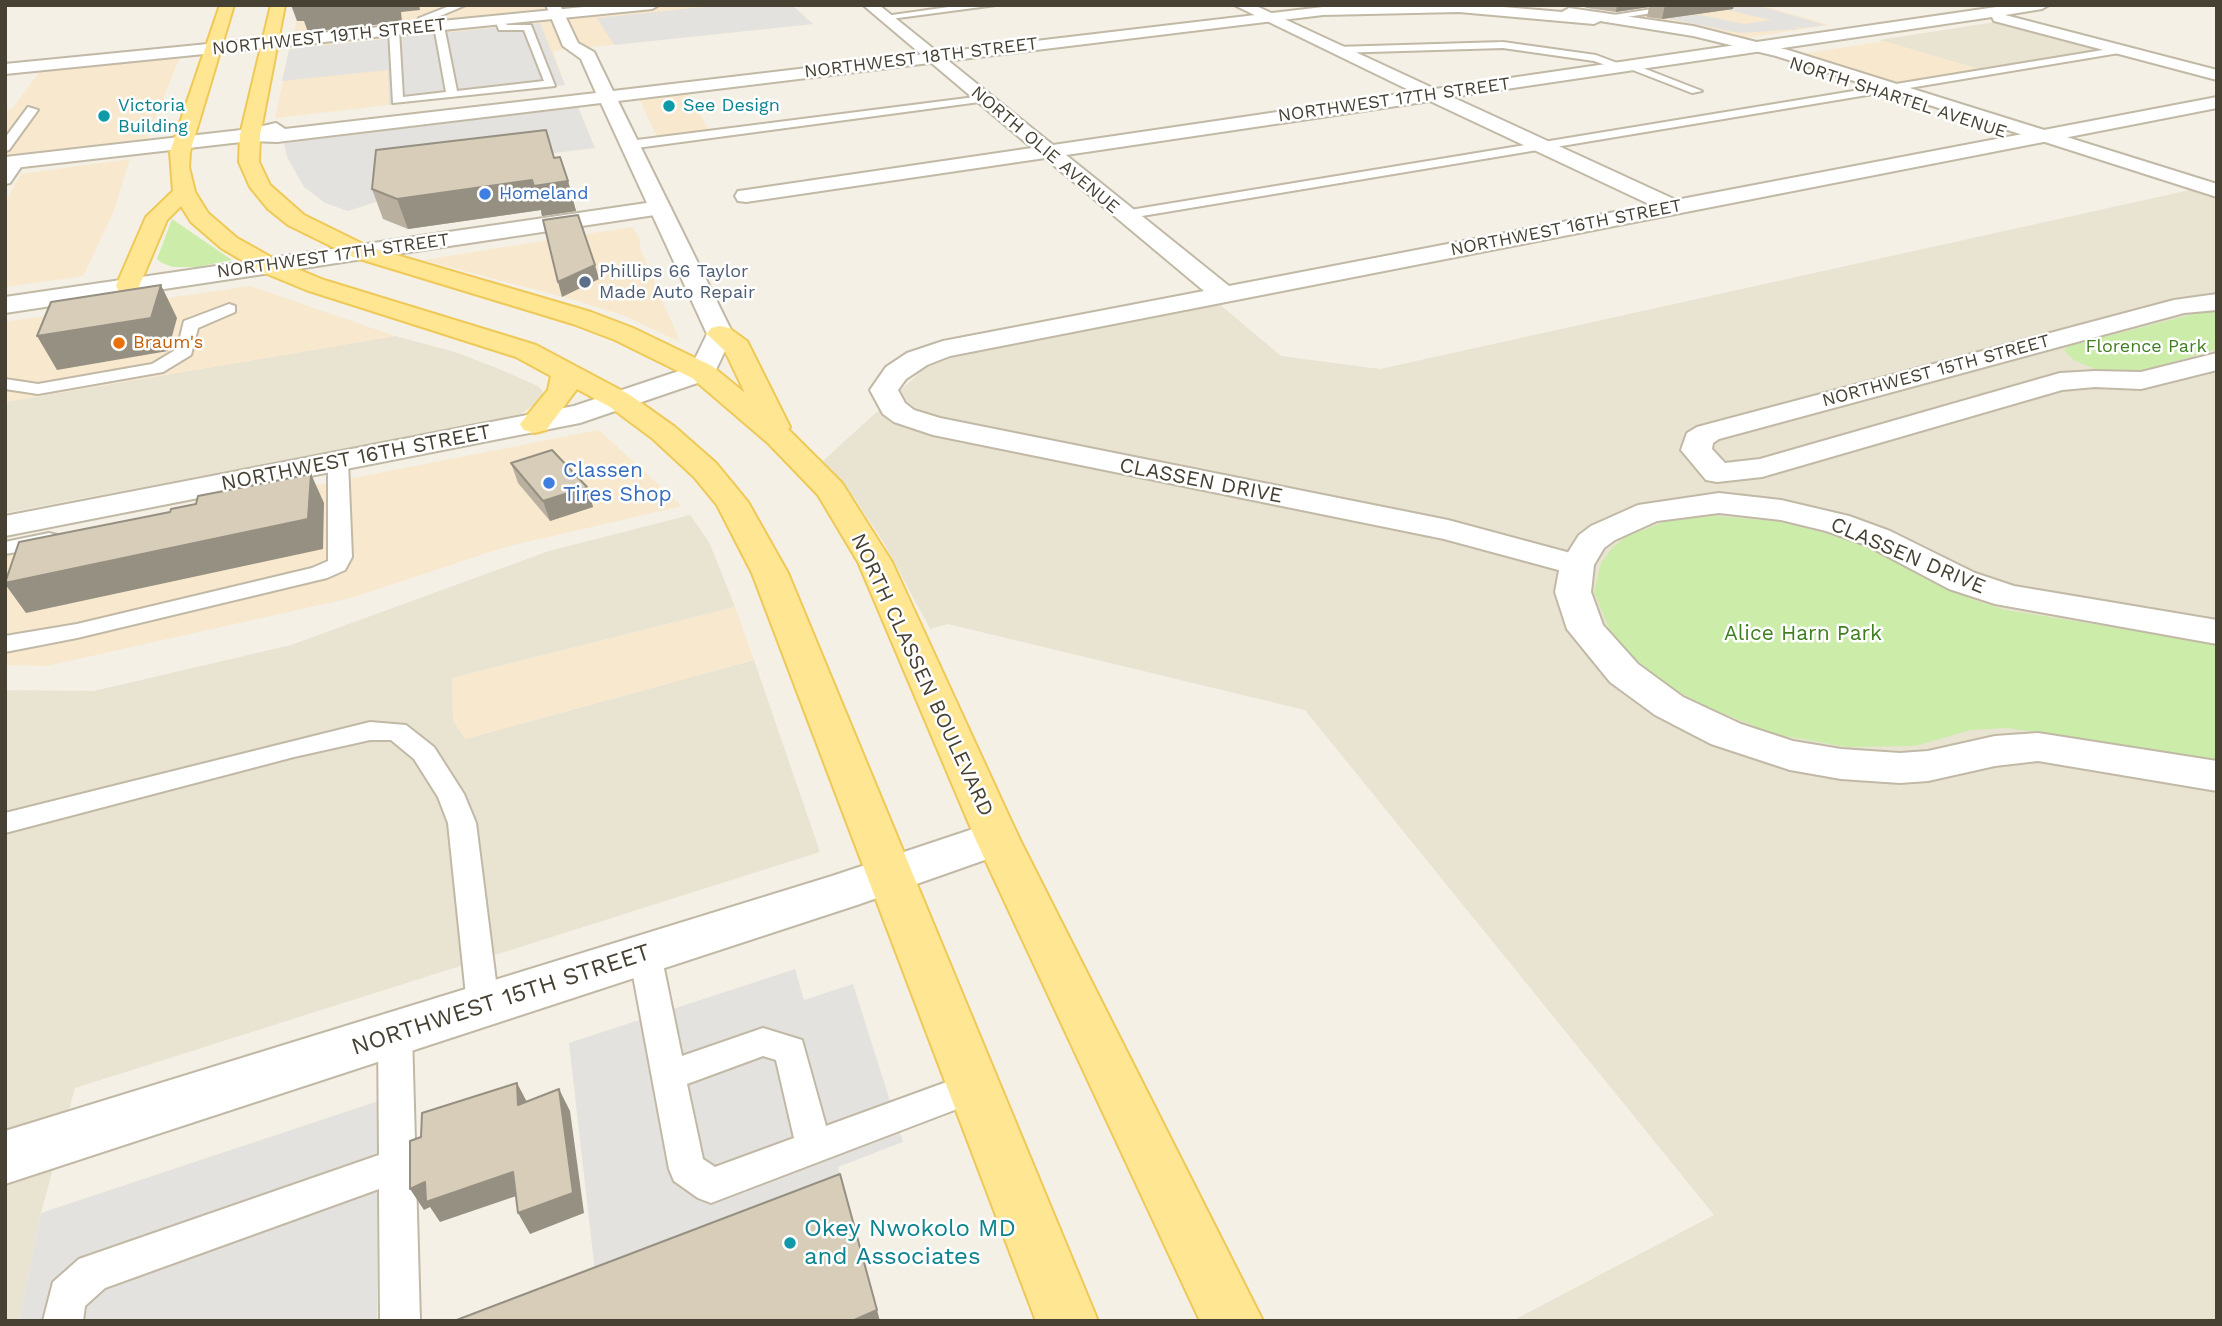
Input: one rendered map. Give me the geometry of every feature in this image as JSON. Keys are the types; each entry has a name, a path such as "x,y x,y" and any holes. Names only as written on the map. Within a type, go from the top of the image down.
{"main road":[{"path":"227,5 182,142 179,167 184,192 200,218 229,243 269,266 315,285 526,351 620,401 664,433 705,470 732,502 771,573 1067,1321"},
{"name":"NORTH CLASSEN BOULEVARD","path":"278,5 250,135 249,162 253,174 276,204 296,220 361,252 582,318 624,334 702,372 780,438 831,490 875,562 997,838 1232,1321"},
{"path":"128,286 157,217 184,192"},
{"path":"720,334 737,346 780,438"},
{"path":"535,424 562,392 566,373"}],"street":[{"name":"NORTHWEST 19TH STREET","path":"5,69 500,20 564,9 652,5"},
{"path":"1241,5 1672,207"},
{"name":"NORTHWEST 18TH STREET","path":"1262,15 1327,5"},
{"path":"1491,5 1575,12"},
{"name":"NORTH SHARTEL AVENUE","path":"1555,5 1602,18 1752,48 2035,137 2217,200"},
{"path":"1948,5 2217,75"},
{"name":"NORTHWEST 17TH STREET","path":"746,196 2042,5"},
{"name":"NORTHWEST 18TH STREET","path":"10,157 250,135 277,136 460,105 605,93 1262,15 1410,7 1502,10 1602,18"},
{"path":"564,9 571,46 588,56 720,334 702,372"},
{"name":"NORTH OLIE AVENUE","path":"876,11 1223,294"},
{"name":"NORTHWEST 16TH STREET","path":"917,359 964,344 2217,102"},
{"name":"NORTH SHARTEL AVENUE","path":"2035,137 2217,191"},
{"name":"NORTHWEST 17TH STREET","path":"5,305 660,208"},
{"name":"NORTHWEST 15TH STREET","path":"2217,302 2183,305 1708,433 1698,439 1696,450 1718,488 1762,468 2060,382 2152,379 2217,361"},
{"path":"2026,347 2095,379"},
{"name":"CLASSEN DRIVE","path":"917,359 896,373 884,390 893,408 915,422 1448,530 1577,565 1591,542 1617,524 1718,488 1781,510 1837,523 1878,538 1962,581 2008,597 2217,632"},
{"name":"NORTHWEST 16TH STREET","path":"10,538 338,473 580,414 702,372"},
{"path":"1577,565 1573,592 1577,609 1586,629 1623,673 1669,706 1726,734 1759,746 1840,764 1900,768 1928,766 1995,751 2038,747 2217,776"},
{"name":"NORTHWEST 15TH STREET","path":"5,1158 645,954 997,838"}],"lane":[{"path":"418,28 422,20 461,5"},
{"path":"876,11 991,5"},
{"path":"1602,18 1700,5"},
{"path":"394,30 397,101 460,105 551,84 528,27 503,29 500,20"},
{"path":"439,26 460,105"},
{"path":"1336,50 1503,45 1596,58 1696,91"},
{"path":"1124,215 2121,50"},
{"path":"629,145 983,99"},
{"path":"5,180 10,157 32,110"},
{"path":"5,384 38,389 157,368 185,351 190,325 229,309"},
{"path":"5,644 77,631 292,580 337,565 341,557 338,473 311,489"},
{"path":"10,538 64,537"},
{"path":"5,823 295,748 370,731 397,731 425,754 431,769 450,794 462,822 483,1005"},
{"path":"645,954 687,1169 711,1186 974,1087"},
{"path":"395,1034 400,1321"},
{"path":"669,1075 763,1042 790,1051 814,1147"},
{"path":"63,1321 67,1296 93,1273 397,1166"}],"shaded area":[{"path":"300,5 792,5 813,24 553,51 565,85 275,118"},
{"path":"723,5 792,5 813,24 614,45 597,18"},
{"path":"1714,5 1761,5 1829,25 1745,38 1640,17"},
{"path":"1756,5 1825,25 1740,33 1664,18 1690,13 1744,24 1771,20 1715,7"},
{"path":"1995,22 2101,50 1982,70 1879,40"},
{"path":"540,23 565,85 389,105 388,70 282,81 289,50 297,48"},
{"path":"1884,41 1982,70 1898,84 1802,54"},
{"path":"180,57 147,139 5,155 5,110 12,109 41,70"},
{"path":"685,88 710,132 658,139 637,94"},
{"path":"578,107 595,148 416,170 385,199 348,211 325,203 304,187 287,157 284,143"},
{"path":"130,159 113,213 83,276 5,287 5,203 21,174"},
{"path":"2199,188 2217,194 2217,1321 1512,1321 1714,1215 1305,710 948,624 930,629 884,543 855,499 823,461 928,365 939,359 1217,302 1281,356 1380,369"},
{"name":"Phillips 66 Taylor Made Auto Repair","path":"632,227 640,239 640,248 680,342 625,316 578,301 423,260"},
{"path":"250,286 395,336 5,402 5,322"},
{"path":"395,336 455,352 499,369 538,386 543,391 542,399 521,414 502,419 5,513 5,402"},
{"path":"599,430 682,506 505,547 351,598 46,666 5,665 5,546"},
{"path":"690,515 709,542 735,607 452,678 465,739 754,660 820,852 75,1088 41,1213 19,1321 5,1321 5,690 94,691 291,645 549,551"},
{"path":"735,607 754,660 465,739 453,721 452,678"},
{"path":"795,969 804,1000 853,984 903,1142 838,1167 846,1195 597,1290 569,1043"},
{"path":"378,1101 377,1321 19,1321 41,1213"}],"green space":[{"path":"172,219 232,260 197,267 173,267 162,263 157,259"},
{"name":"Florence Park","path":"2217,308 2217,349 2135,373 2097,370 2074,360 2064,350 2069,346"},
{"name":"Alice Harn Park","path":"1715,516 1777,521 1845,538 1882,553 1971,599 2006,610 2217,644 2217,762 2008,728 1971,730 1915,746 1846,747 1774,734 1700,704 1672,688 1623,649 1610,631 1594,592 1601,563 1625,537 1667,521"}],"building":[{"path":"546,130 554,158 560,157 568,181 534,186 532,180 397,199 372,189 376,150"},
{"path":"578,215 595,265 558,282 543,220"},
{"path":"161,285 151,318 37,336 51,302"},
{"path":"552,450 587,487 543,501 511,463"},
{"path":"311,474 308,519 5,583 19,542 170,512 171,509 196,504 198,496"},
{"path":"517,1083 518,1105 559,1089 573,1193 518,1213 513,1172 426,1202 425,1182 410,1189 410,1141 421,1137 422,1113"},
{"name":"Okey Nwokolo MD and Associates","path":"840,1174 877,1310 852,1321 454,1321"}],"place":[{"name":"See Design","path":"669,106"},
{"name":"Victoria Building","path":"104,116"},
{"name":"Homeland","path":"485,194"},
{"name":"Phillips 66 Taylor Made Auto Repair","path":"585,282"},
{"name":"Braum's","path":"119,343"},
{"name":"Classen Tires Shop","path":"549,483"},
{"name":"Okey Nwokolo MD and Associates","path":"790,1243"}]}
